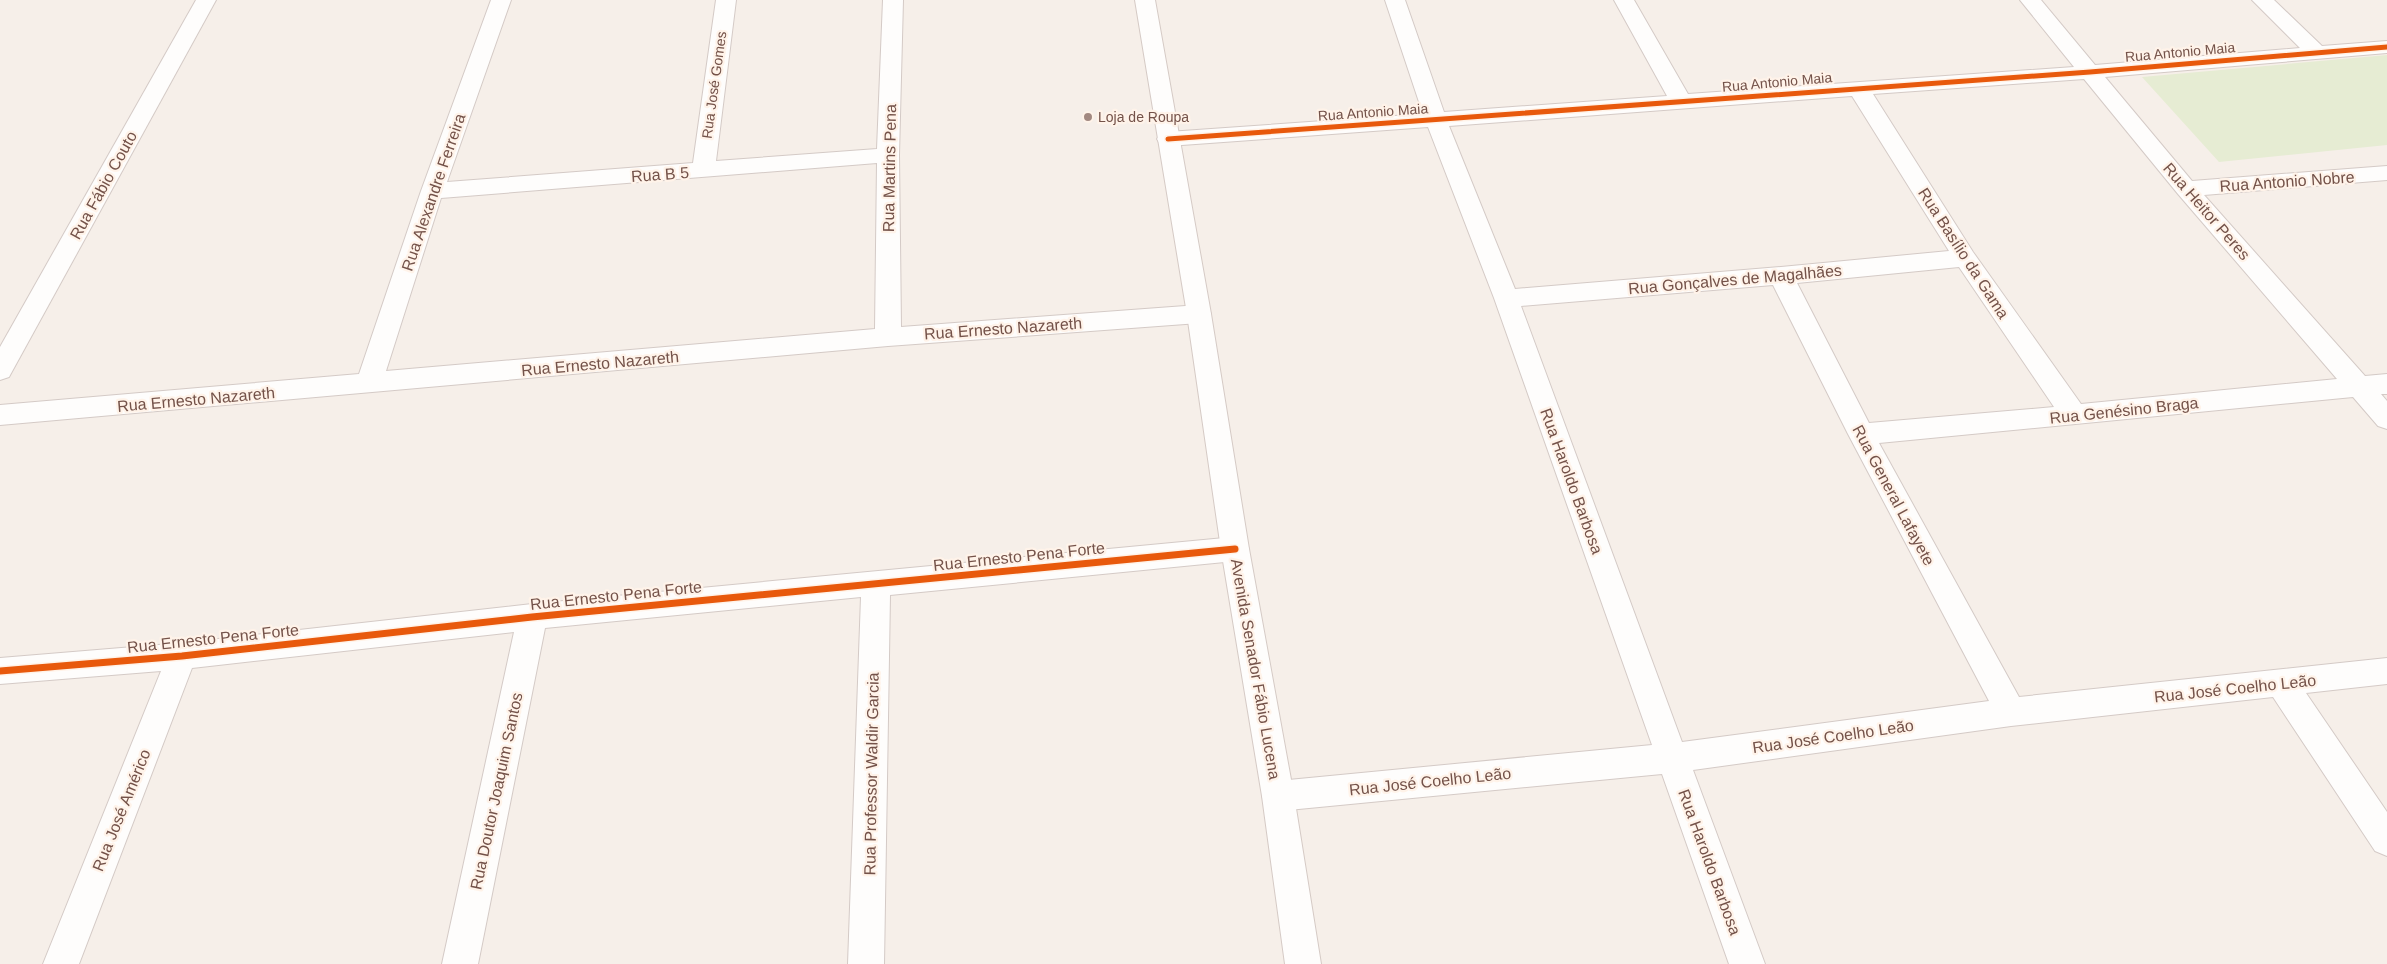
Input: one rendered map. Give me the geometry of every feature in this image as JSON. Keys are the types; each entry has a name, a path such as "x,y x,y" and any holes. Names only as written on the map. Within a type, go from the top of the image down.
{"street":[{"name":"Rua Fábio Couto","path":"0,370 206,0"},
{"name":"Rua Alexandre Ferreira","path":"369,384 432,191 501,0"},
{"name":"Rua José Gomes","path":"702,171 726,0"},
{"name":"Rua Martins Pena","path":"888,337 888,155 893,0"},
{"name":"Avenida Senador Fábio Lucena","path":"1145,0 1199,314 1235,549 1278,796 1303,964"},
{"name":"Rua Haroldo Barbosa","path":"1395,0 1436,120 1506,298 1746,964"},
{"path":"1624,0 1682,102"},
{"name":"Rua Heitor Peres","path":"2030,0 2186,188 2387,420"},
{"path":"2262,0 2317,53"},
{"name":"Rua Antonio Maia","path":"1168,139 2090,72 2387,47"},
{"name":"Rua Basílio da Gama","path":"1858,88 1964,258 2074,415"},
{"name":"Rua B 5","path":"432,191 888,155"},
{"name":"Rua Antonio Nobre","path":"2186,188 2387,173"},
{"name":"Rua Gonçalves de Magalhães","path":"1506,298 1781,276 1964,258"},
{"name":"Rua General Lafayete","path":"1781,276 1861,434 2012,712"},
{"name":"Rua Ernesto Nazareth","path":"0,415 888,337 1199,314"},
{"name":"Rua Genésino Braga","path":"1861,434 2387,384"},
{"name":"Rua Ernesto Pena Forte","path":"0,672 182,656 532,617 1235,549"},
{"name":"Rua Professor Waldir Garcia","path":"866,964 876,584"},
{"name":"Rua Doutor Joaquim Santos","path":"460,964 532,617"},
{"name":"Rua José Américo","path":"60,964 182,656"},
{"name":"Rua José Coelho Leão","path":"1278,796 1672,758 2012,712 2387,671"},
{"path":"2281,683 2387,840"}],"green space":[{"path":"2387,55 2387,145 2219,162 2142,77"}],"cycle path":[{"path":"1168,139 2090,72 2387,47"},
{"path":"0,671 182,656 532,617 1235,549"}],"place":[{"name":"Loja de Roupa","path":"1088,117"}]}
